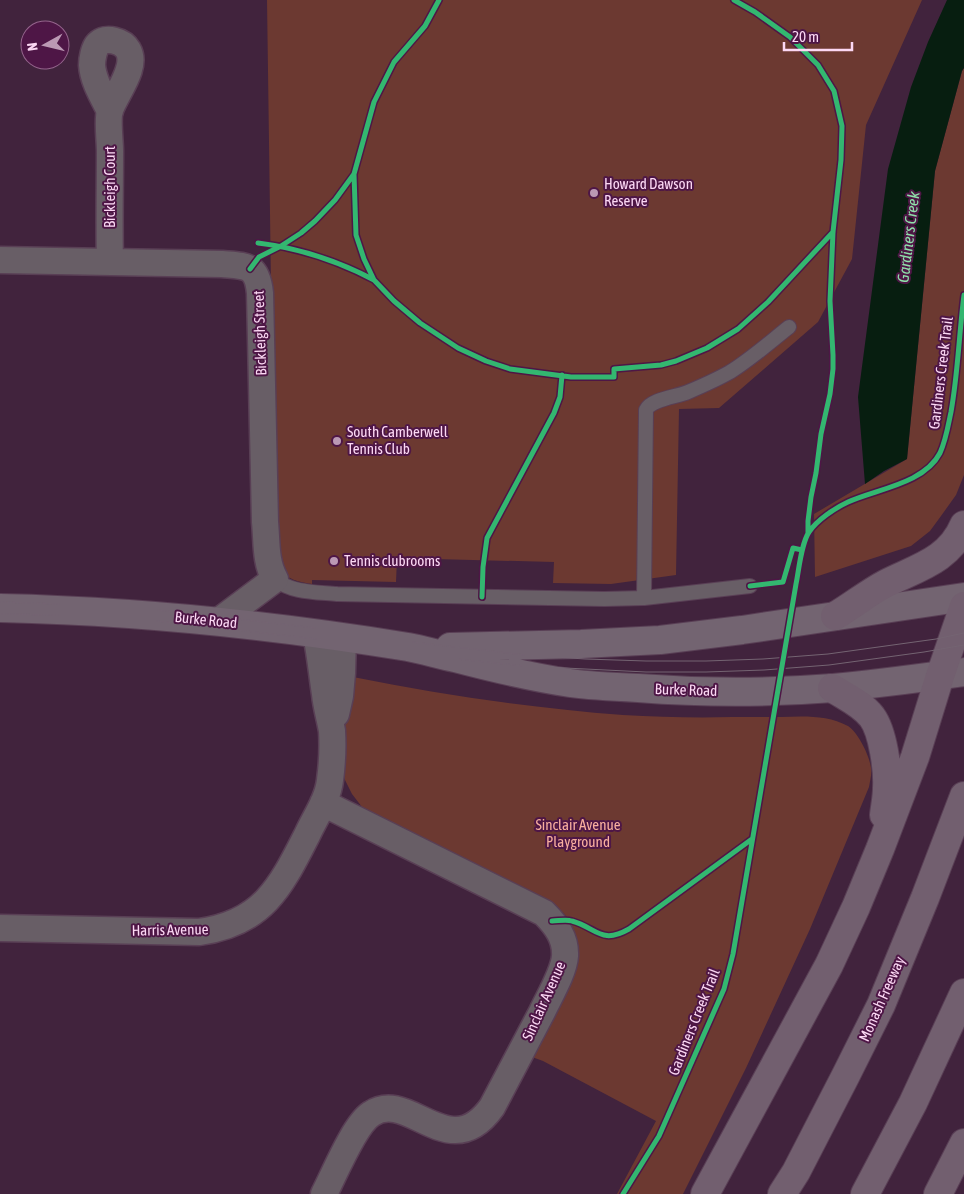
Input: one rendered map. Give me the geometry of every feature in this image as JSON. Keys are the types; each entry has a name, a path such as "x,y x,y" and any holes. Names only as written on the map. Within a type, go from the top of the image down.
{"highway":[{"path":"835,616 884,584 937,559 951,546 964,525"},
{"path":"704,1194 829,966 856,907 915,757 954,674 964,606"},
{"path":"832,688 864,708 873,719 880,735 886,762 888,788 880,849"},
{"name":"Monash Freeway","path":"782,1194 796,1172 881,1005 926,898 964,796"},
{"path":"864,1194 913,1103 964,993"},
{"path":"938,1194 964,1143"}],"main road":[{"name":"Burke Road","path":"411,648 590,644 703,636 964,596"},
{"name":"Burke Road","path":"0,608 100,611 219,621 286,629 411,648 570,683 659,690 723,692 832,688 954,674"}],"street":[{"name":"Bickleigh Court","path":"110,111 110,262"},
{"name":"Bickleigh Street","path":"0,260 222,264 245,266 255,274 259,282 260,293 268,565 275,579"},
{"path":"219,621 275,579"},
{"name":"Harris Avenue","path":"0,928 199,932 214,930 243,919 269,898 293,862 328,791 330,780 332,732 316,634"},
{"name":"Harris Avenue","path":"332,732 340,696 343,638"},
{"name":"Sinclair Avenue","path":"322,804 544,913 559,930 564,942 565,954 564,964 552,991 486,1116 476,1124 466,1128 446,1130 400,1110 389,1108 379,1110 364,1120 356,1131 324,1194"}],"lane":[{"path":"644,598 646,410 648,405 685,393 731,372 789,327"},
{"path":"275,579 283,585 294,589 337,594 595,599 644,598 750,586"}],"green space":[{"path":"267,0 922,0 866,125 852,259 818,322 719,408 679,409 676,575 611,584 553,583 554,562 397,558 396,582 312,580 312,584 290,578 279,568 272,356"},
{"path":"964,68 964,475 956,495 930,531 911,546 815,577 814,514 907,459 935,171"},
{"name":"Sinclair Avenue Playground","path":"353,677 420,690 488,700 555,709 623,715 816,717 840,722 848,726 859,739 870,763 869,787 810,929 746,1068 683,1194 617,1194 656,1121 532,1057 577,949 573,928 569,920 552,904 373,815 362,807 352,794 345,780 343,770 345,720"}],"water":[{"name":"Gardiners Creek","path":"947,0 964,0 964,68 935,171 907,459 865,484 858,397 888,169 911,87"}],"tram line":[{"path":"0,602 157,610 525,655 646,661 763,659 828,654 936,639 964,633"},
{"path":"0,614 60,615 156,621 317,639 456,659 525,666 646,672 764,670 829,665 964,645"}],"cycle path":[{"path":"439,0 425,26 394,62 374,102 354,174 356,235 374,280 394,301 420,323 458,348 486,361 510,369 571,377 614,377 614,369 661,365 676,361 707,348 738,329 768,302 833,232"},
{"path":"734,0 755,12 790,37 818,65 834,91 842,126 841,160 833,232 830,301 833,369 811,497 808,533"},
{"path":"250,269 259,257 281,246 315,221 335,200 354,174"},
{"path":"258,243 318,256 374,280"},
{"name":"Gardiners Creek Trail","path":"623,1194 659,1136 724,989 733,954 799,565 806,537 817,523 832,511 859,497 911,479 923,472 940,453 947,433 951,412 964,295"},
{"path":"482,597 483,567 487,538 554,413 560,397 562,375"},
{"path":"750,586 783,582 793,548 802,550"},
{"path":"552,921 572,921 599,934 620,934 752,839"}],"place":[{"name":"Howard Dawson Reserve","path":"594,193"},
{"name":"South Camberwell Tennis Club","path":"337,441"},
{"name":"Tennis clubrooms","path":"334,561"}]}
